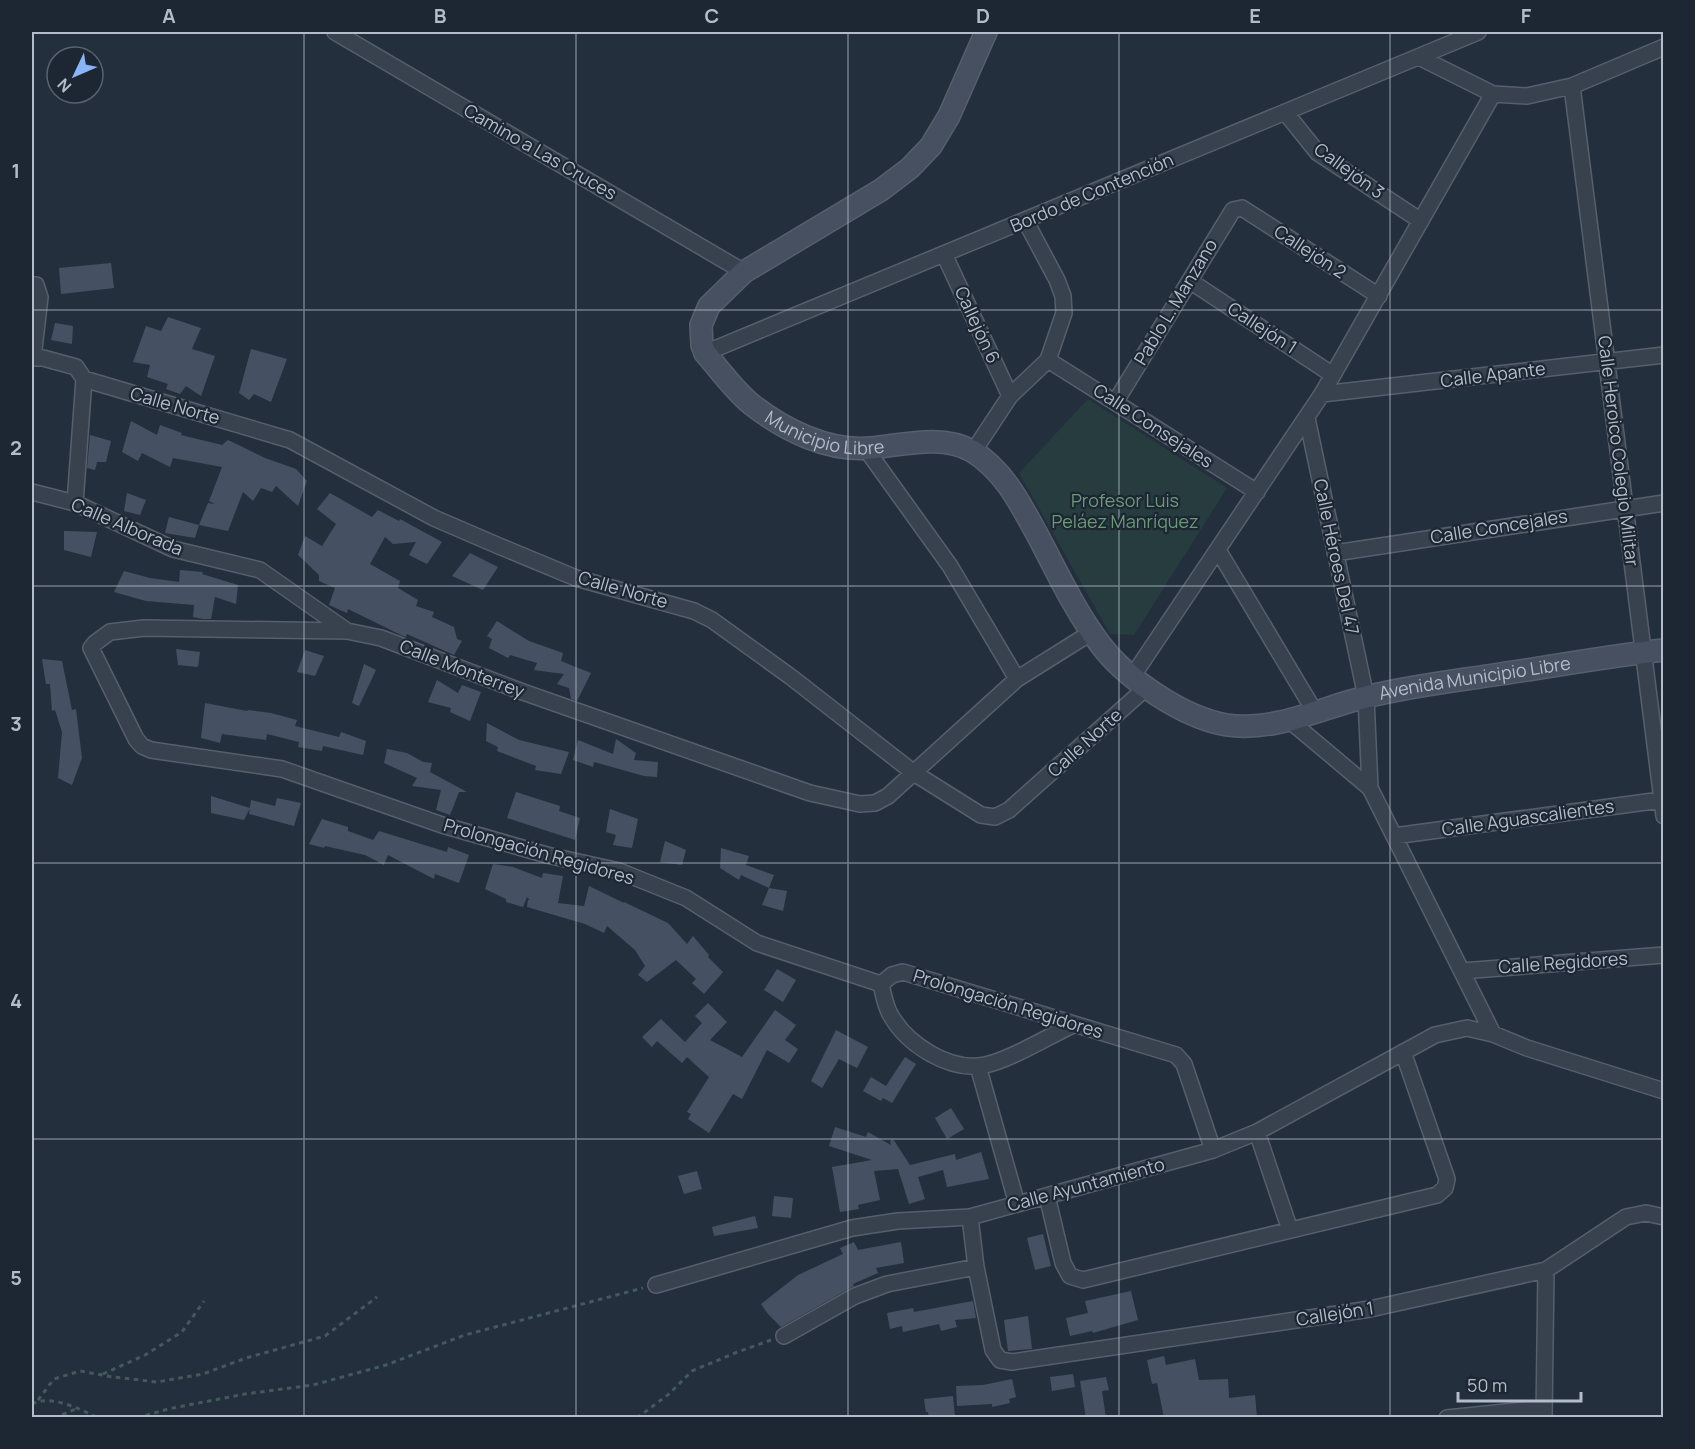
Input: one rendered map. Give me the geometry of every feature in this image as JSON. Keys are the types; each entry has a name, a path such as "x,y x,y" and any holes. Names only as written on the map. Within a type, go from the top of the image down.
{"street":[{"name":"Camino a Las Cruces","path":"336,32 744,272"},
{"path":"705,353 702,345 701,325 709,306 744,272 881,190 910,168 931,146 949,116 986,32"},
{"name":"Bordo de Contención","path":"705,353 1478,32"},
{"path":"1419,57 1493,94 1527,96 1572,86 1664,47"},
{"name":"Calle Heroico Colegio Militar","path":"1572,86 1625,508 1653,651 1664,816"},
{"name":"Calle Norte","path":"32,358 43,358 76,367 84,380 290,440 434,518 499,546 576,578 694,610 712,620 791,677 914,773 981,815 995,817 1009,810 1140,682 1218,550 1322,394 1493,94"},
{"name":"Callejón 3","path":"1285,112 1318,153 1421,221"},
{"name":"Pablo L. Manzano","path":"1116,401 1228,216 1233,210 1242,208"},
{"name":"Callejón 2","path":"1242,208 1379,296"},
{"path":"973,452 1010,396 1048,360 1064,313 1063,296 1057,280 1025,220"},
{"name":"Callejón 6","path":"944,254 1010,396"},
{"name":"Callejón 1","path":"1190,281 1333,375"},
{"path":"32,358 40,297 34,285"},
{"name":"Municipio Libre","path":"705,353 750,402 777,421 806,437 830,445 866,449 929,442 954,444 973,452 999,474 1016,496 1101,646 1140,682 1172,704 1202,720 1230,726 1289,720"},
{"name":"Calle Apante","path":"1322,394 1664,355"},
{"name":"Calle Consejales","path":"1048,360 1257,492"},
{"path":"75,503 84,380"},
{"name":"Calle Héroes Del 47","path":"1307,418 1366,697 1370,788"},
{"path":"866,449 950,566 1017,679"},
{"name":"Calle Alborada","path":"32,492 75,503 173,549 260,570 347,631"},
{"name":"Calle Concejales","path":"1335,553 1664,503"},
{"path":"1218,550 1315,712"},
{"name":"Calle Monterrey","path":"136,739 91,648 110,632 144,628 347,631 381,638 523,692 810,793 860,804 875,803 888,796 1017,679 1092,632"},
{"name":"Avenida Municipio Libre","path":"1289,720 1366,697 1424,686 1653,651"},
{"path":"1289,720 1370,788 1493,1034"},
{"name":"Prolongación Regidores","path":"136,739 142,746 151,750 282,769 442,825 546,855 619,871 686,898 757,943 881,984 892,975 903,972 1176,1055 1184,1065 1213,1150"},
{"name":"Calle Aguascalientes","path":"1394,836 1662,800"},
{"name":"Calle Regidores","path":"1461,971 1664,956"},
{"path":"881,984 889,1013 902,1032 922,1050 964,1066 978,1066 1002,1059 1073,1025"},
{"name":"Calle Ayuntamiento","path":"656,1285 852,1228 898,1221 969,1217 1213,1150 1257,1132 1435,1035 1467,1028 1493,1034 1527,1048 1664,1091"},
{"path":"1047,1196 1063,1263 1070,1276 1083,1280 1437,1195 1445,1188 1447,1179 1403,1052"},
{"path":"978,1066 1017,1204"},
{"path":"1257,1132 1290,1230"},
{"name":"Callejón 1","path":"976,1267 993,1350 1000,1360 1012,1362 1370,1310 1546,1270 1626,1217 1646,1213 1664,1217"},
{"path":"784,1336 855,1296 887,1284 976,1267 969,1217"},
{"path":"1446,1418 1544,1412 1546,1270"}],"path":[{"path":"137,1418 168,1409 245,1394 313,1385 386,1365 465,1335 656,1285"},
{"path":"32,1404 38,1400 54,1379 80,1371 158,1382 203,1374 246,1358 325,1336 377,1297"},
{"path":"102,1375 145,1355 182,1332 204,1301"},
{"path":"637,1418 669,1394 692,1371 784,1336"},
{"path":"38,1400 70,1404 98,1418"},
{"path":"54,1418 75,1408 98,1418"}],"green space":[{"name":"Profesor Luis Peláez Manríquez","path":"1088,399 1227,488 1134,635 1110,634 1019,473"}],"building":[{"path":"111,263 114,288 61,294 59,268"},
{"path":"168,317 201,328 192,349 215,356 201,396 186,386 180,394 166,389 168,384 147,377 150,365 133,362 146,326 161,331"},
{"path":"55,323 73,326 72,344 51,340"},
{"path":"251,349 287,359 271,402 254,394 249,400 239,393"},
{"path":"131,421 157,435 160,425 182,433 181,435 222,445 228,440 265,458 296,469 307,481 298,506 276,486 272,492 261,488 253,501 243,492 228,531 199,525 208,503 215,504 209,501 222,467 173,458 170,467 142,453 138,461 122,452"},
{"path":"90,435 111,441 106,462 97,462 95,470 87,468"},
{"path":"127,493 146,500 140,515 124,511"},
{"path":"330,493 372,517 378,510 442,542 427,564 409,555 416,542 393,544 385,537 370,564 400,581 398,588 418,600 416,606 434,612 432,617 454,627 457,639 462,641 454,655 407,634 406,637 401,635 348,609 347,613 329,605 335,588 319,581 319,575 298,555 305,536 322,546 336,524 317,509"},
{"path":"169,517 199,525 195,538 165,533"},
{"path":"64,531 97,532 91,557 64,550"},
{"path":"470,553 498,567 483,590 452,576"},
{"path":"180,570 203,572 202,574 238,585 236,604 215,597 211,619 203,619 193,617 194,605 146,601 114,592 124,571 179,582"},
{"path":"497,621 529,641 563,653 561,661 591,673 577,701 571,699 569,688 557,684 564,674 534,670 537,663 510,655 508,658 489,648 492,639 487,636"},
{"path":"176,649 200,652 198,667 178,665"},
{"path":"305,650 324,656 315,676 297,672"},
{"path":"42,659 62,661 72,710 76,709 82,758 72,785 58,778 62,732 55,710 52,711 50,684 46,684"},
{"path":"364,664 376,670 359,706 352,703"},
{"path":"437,680 458,693 462,685 481,692 470,721 450,712 451,708 428,702"},
{"path":"205,703 271,713 297,720 295,726 339,737 341,732 366,741 363,755 323,746 322,751 298,747 299,742 267,734 266,740 222,734 220,743 201,738"},
{"path":"487,723 519,740 569,752 561,774 535,770 536,766 497,751 498,747 486,741"},
{"path":"616,739 636,753 634,760 658,762 657,777 644,776 594,762 593,767 573,760 578,740 613,754"},
{"path":"387,749 407,753 423,762 432,763 430,772 467,792 459,792 450,815 436,810 441,790 412,786 417,778 384,763"},
{"path":"516,792 560,806 559,811 580,818 575,840 507,818"},
{"path":"211,796 250,808 244,820 211,813"},
{"path":"277,798 301,803 294,826 249,814 251,800 275,806"},
{"path":"610,809 638,819 632,848 613,845 616,835 606,832"},
{"path":"322,819 348,827 348,831 373,840 379,831 447,852 448,847 469,855 459,883 435,874 434,879 388,855 384,865 365,855 309,844"},
{"path":"665,841 686,850 682,865 660,862"},
{"path":"721,848 749,856 746,865 774,875 769,888 741,875 739,880 720,868"},
{"path":"493,864 513,867 542,878 543,873 563,876 558,903 584,906 589,886 624,902 668,923 687,944 693,936 709,955 708,957 723,972 704,994 692,983 696,979 676,960 647,982 638,975 645,966 635,950 607,926 604,933 585,924 527,907 528,900 530,900 527,897 523,907 506,902 506,899 485,889"},
{"path":"769,888 787,891 783,911 762,905"},
{"path":"777,969 796,980 783,1002 764,990"},
{"path":"708,1003 727,1022 710,1040 742,1057 775,1010 796,1025 785,1040 798,1049 789,1063 767,1050 742,1099 733,1094 709,1133 688,1119 691,1114 687,1112 709,1077 687,1057 682,1063 657,1041 652,1047 642,1037 661,1019 685,1042 702,1023 695,1016"},
{"path":"836,1030 868,1047 857,1068 839,1059 822,1088 811,1081"},
{"path":"905,1057 916,1064 892,1103 883,1098 881,1101 863,1091 871,1077 886,1086"},
{"path":"951,1108 964,1129 947,1139 935,1118"},
{"path":"835,1127 866,1137 868,1132 891,1145 890,1141 893,1139 910,1165 955,1154 956,1160 981,1152 989,1179 947,1187 943,1170 918,1177 925,1199 909,1204 898,1169 874,1171 880,1200 858,1205 859,1209 840,1212 832,1167 872,1160 829,1146"},
{"path":"697,1171 702,1189 684,1194 678,1176"},
{"path":"774,1196 793,1198 791,1218 772,1216"},
{"path":"755,1216 758,1228 714,1236 712,1227"},
{"path":"1043,1234 1051,1266 1035,1270 1027,1238"},
{"path":"854,1242 858,1250 901,1242 904,1263 876,1268 878,1273 853,1284 854,1286 781,1327 768,1314 761,1304 798,1275 843,1254 840,1248"},
{"path":"1131,1291 1138,1320 1093,1333 1092,1331 1070,1336 1066,1318 1088,1313 1085,1301"},
{"path":"973,1301 976,1318 955,1320 957,1327 941,1331 939,1324 903,1332 902,1326 890,1329 887,1313 913,1308 914,1312"},
{"path":"1028,1316 1032,1349 1008,1351 1004,1320"},
{"path":"1164,1356 1166,1365 1195,1359 1199,1380 1228,1379 1229,1398 1255,1395 1257,1418 1164,1418 1157,1383 1152,1384 1147,1360"},
{"path":"1073,1374 1075,1387 1052,1391 1050,1377"},
{"path":"1106,1377 1109,1390 1102,1391 1106,1418 1086,1418 1080,1381"},
{"path":"1012,1379 1016,1397 1009,1399 1010,1403 992,1407 992,1404 957,1406 956,1386 983,1385"},
{"path":"953,1396 955,1418 929,1418 924,1399"}]}
